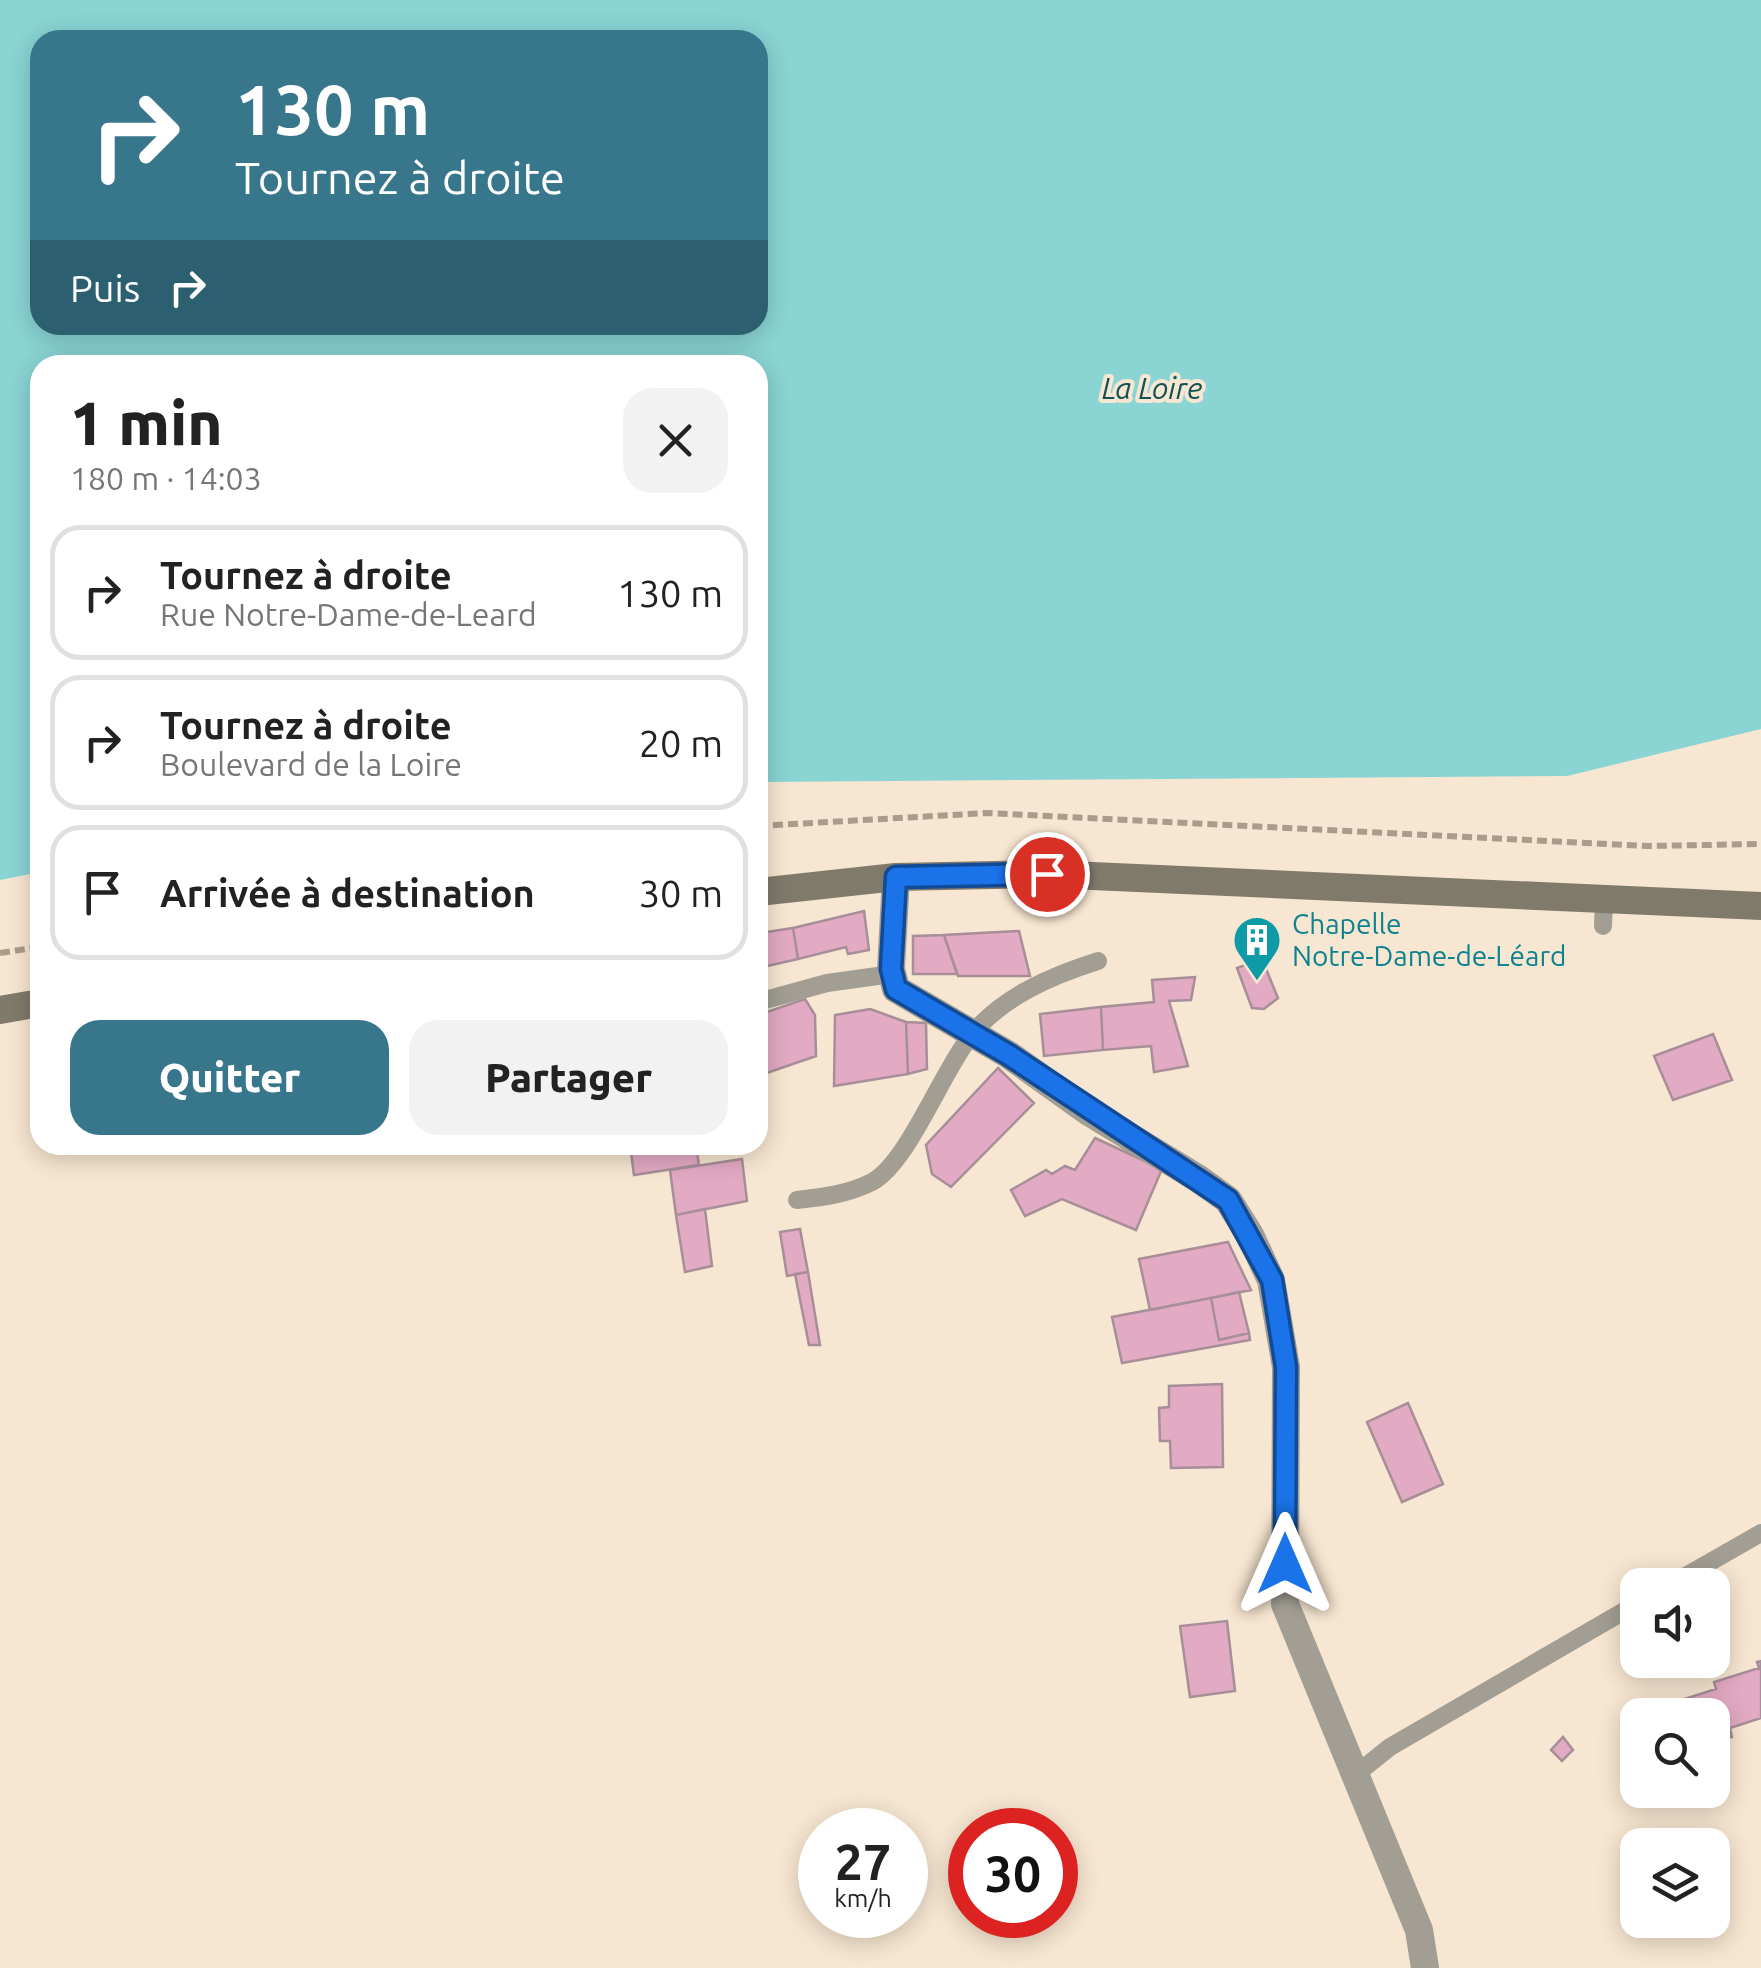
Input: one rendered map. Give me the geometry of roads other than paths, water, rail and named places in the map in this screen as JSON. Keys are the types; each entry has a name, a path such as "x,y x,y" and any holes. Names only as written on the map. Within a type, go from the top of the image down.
{"main road":[{"path":"768,891 896,877 1047,874 1604,913 1761,906"},
{"path":"0,1010 30,1005"}],"street":[{"path":"896,877 892,974 896,989 1228,1200 1272,1280 1286,1367 1285,1604 1419,1930 1425,1968"}],"lane":[{"path":"797,1200 836,1196 876,1180 905,1144 972,1034 1014,998 1051,976 1098,961"},
{"path":"768,999 828,983 892,974"},
{"path":"1700,1568 1761,1533"},
{"path":"1355,1774 1390,1747 1620,1613"}],"water":[{"name":"La Loire","path":"0,0 1761,0 1761,729 1567,776 768,782 768,355 30,355 30,874 0,880"}],"place":[{"name":"Chapelle Notre-Dame-de-Léard","path":"1257,982"}]}
